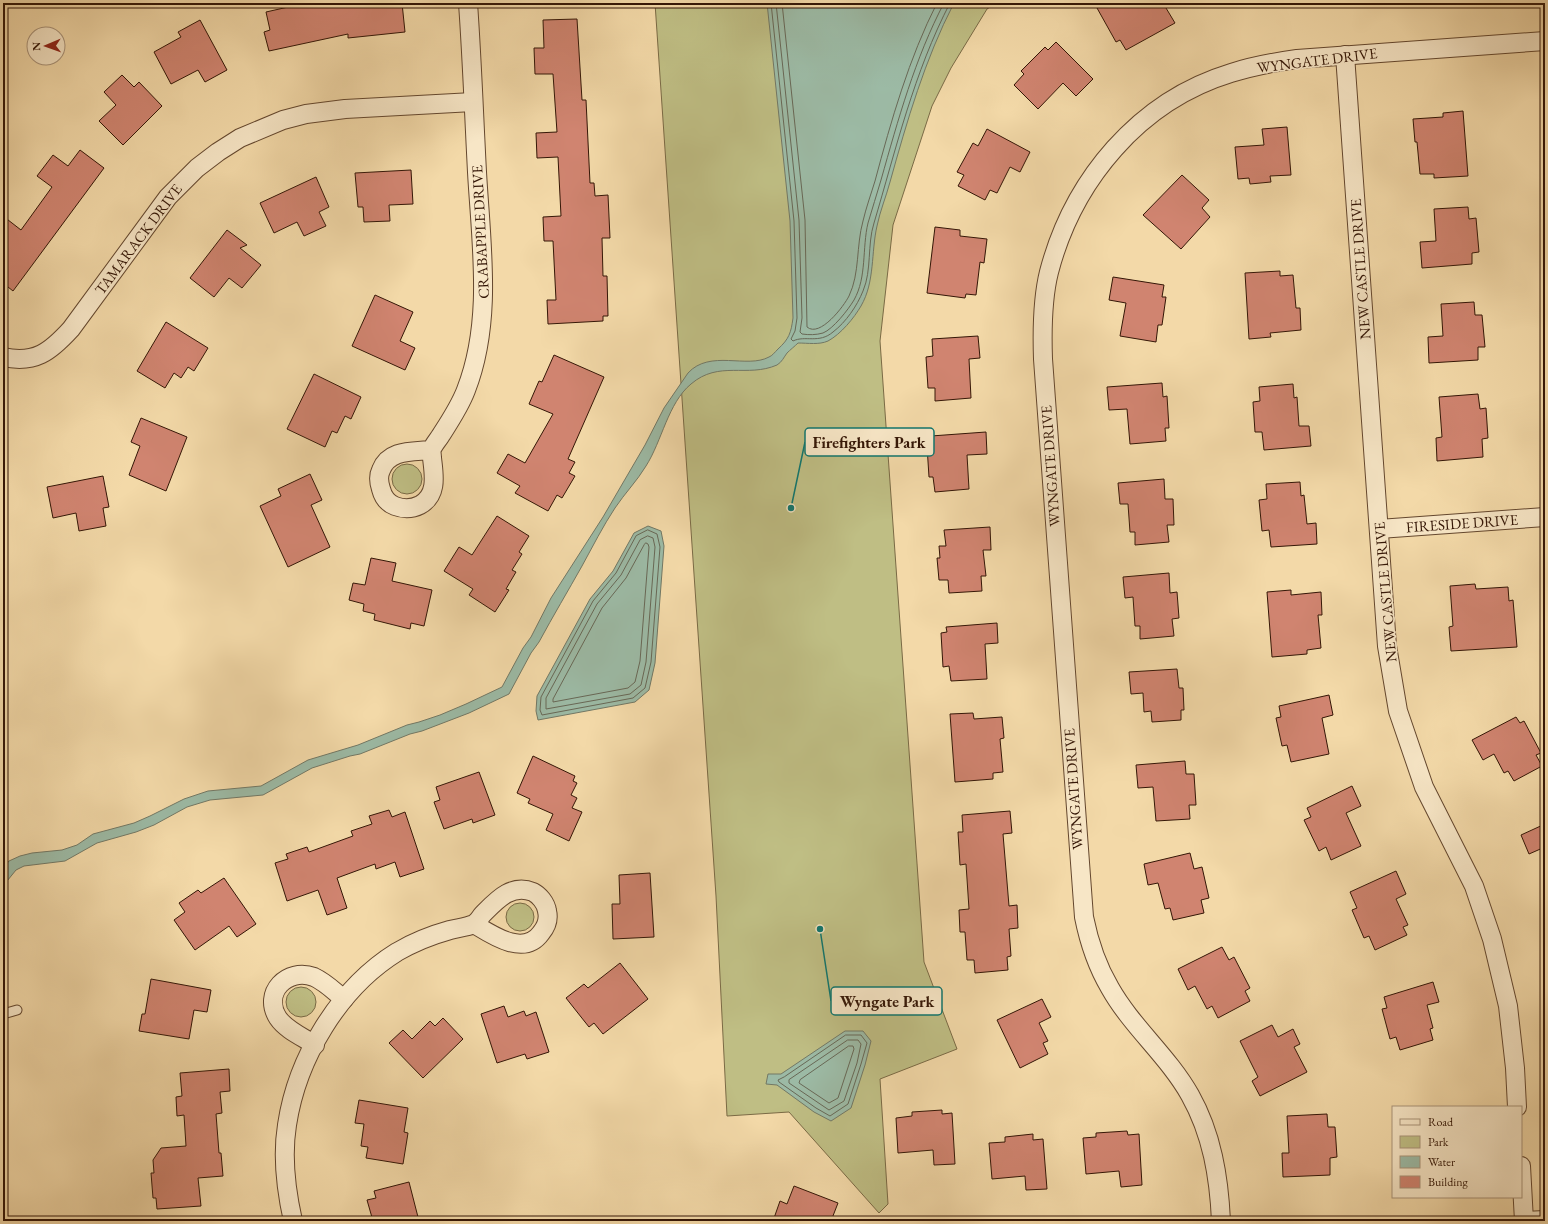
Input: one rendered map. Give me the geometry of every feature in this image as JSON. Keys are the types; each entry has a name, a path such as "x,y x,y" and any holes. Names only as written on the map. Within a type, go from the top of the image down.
{"street":[{"name":"CRABAPPLE DRIVE","path":"431,450 458,407 466,390 477,353 483,315 482,254 468,3"},
{"name":"WYNGATE DRIVE","path":"1221,1221 1215,1162 1206,1129 1199,1112 1179,1078 1110,989 1089,939 1084,917 1043,359 1042,326 1049,272 1070,212 1095,172 1120,142 1140,123 1160,107 1190,90 1230,73 1266,64 1297,59 1545,41"},
{"name":"NEW CASTLE DRIVE","path":"1345,55 1387,646 1398,711 1424,786 1474,886 1492,939 1508,1006 1515,1068 1517,1106"},
{"name":"TAMARACK DRIVE","path":"3,357 14,360 27,359 48,352 58,343 71,329 168,197 197,168 240,138 283,120 306,114 339,110 473,102"},
{"name":"FIRESIDE DRIVE","path":"1379,529 1545,516"},
{"path":"293,1221 286,1178 285,1153 287,1125 300,1076 328,1020 344,999 373,970 397,952 421,940 474,924"},
{"path":"315,1045 284,1024 278,1017 274,1008 274,997 277,987 284,979 304,975 314,977 326,984 344,999"},
{"path":"1522,1180 1525,1221 1545,1220"}],"lane":[{"path":"3,1014 17,1010"}],"green space":[{"path":"655,3 996,3 987,9 951,68 932,106 893,225 880,341 924,962 957,1049 880,1079 888,1204 879,1213 789,1112 727,1116 716,896"},
{"path":"407,464 413,465 421,473 421,485 413,493 407,494 401,493 393,485 392,479 393,473 401,465"},
{"path":"520,903 526,904 530,907 533,911 533,923 530,927 526,930 520,931 514,930 510,927 507,923 506,917 507,911 510,907 514,904"},
{"path":"301,987 311,992 316,1002 311,1012 301,1017 291,1012 286,1002 291,992"}],"water":[{"path":"767,3 954,3 925,68 878,220 869,287 861,306 851,321 838,334 828,341 817,343 798,343 777,365 766,369 712,373 691,384 683,392 671,412 652,456 639,477 606,522 509,694 469,713 422,731 410,734 360,754 312,768 263,795 210,800 187,807 154,825 136,832 97,843 65,861 24,866 16,870 3,886 3,868 9,861 20,856 32,853 62,850 77,845 93,834 134,823 184,799 208,791 261,786 308,760 358,745 407,725 440,715 502,687 523,648 531,637 551,598 603,517 645,445 664,408 688,373 697,366 707,362 750,361 769,357 774,354 785,342 790,332 793,318 790,221"},
{"path":"648,526 661,531 664,546 655,663 649,690 635,702 538,720 536,711 537,696 590,599 613,571 634,533"},
{"path":"845,1031 863,1031 871,1041 851,1108 831,1121 814,1112 777,1085 766,1084 768,1074 781,1074"}],"building":[{"path":"306,3 402,3 405,32 348,38 348,34 269,51 264,32 270,30 266,12"},
{"path":"1106,3 1163,3 1175,23 1126,50 1120,40 1116,42 1097,8"},
{"path":"577,19 582,100 586,100 590,183 594,183 595,196 608,195 610,238 602,238 603,276 607,276 608,316 603,316 603,321 548,324 547,300 556,300 553,241 544,241 543,217 561,216 558,157 537,158 536,133 557,132 553,74 535,74 534,48 544,48 543,20"},
{"path":"200,20 227,70 205,82 198,70 171,84 154,52 181,37 178,32"},
{"path":"1056,42 1093,79 1076,96 1063,83 1038,109 1014,85 1024,74 1021,71 1045,47 1048,50"},
{"path":"122,75 134,87 139,82 162,106 123,145 99,121 116,105 104,92"},
{"path":"1463,111 1468,176 1434,178 1434,174 1420,174 1413,119 1443,117 1443,113"},
{"path":"1287,127 1291,175 1270,176 1271,182 1250,184 1249,178 1238,179 1235,147 1264,145 1262,129"},
{"path":"987,129 1030,152 1020,172 1010,167 997,193 990,190 985,200 958,186 964,175 957,172 973,143 978,146"},
{"path":"80,150 104,168 13,291 3,283 3,216 21,230 52,187 37,176 53,155 68,166"},
{"path":"411,170 413,204 389,205 390,221 364,222 363,207 358,207 355,173"},
{"path":"1182,175 1209,200 1202,208 1210,217 1181,249 1143,215"},
{"path":"316,177 329,207 319,212 326,226 304,236 297,222 274,233 260,203"},
{"path":"1468,207 1469,219 1476,218 1479,252 1472,253 1472,264 1422,268 1420,242 1436,241 1434,209"},
{"path":"935,227 960,230 960,236 987,239 984,263 980,262 976,295 966,294 965,298 927,293"},
{"path":"227,230 247,245 240,248 261,265 242,288 229,278 214,297 190,278"},
{"path":"1280,271 1280,276 1293,275 1296,308 1300,308 1301,330 1270,333 1271,337 1249,339 1245,273"},
{"path":"1113,277 1164,285 1162,297 1166,297 1162,325 1158,325 1156,342 1120,336 1126,303 1109,300"},
{"path":"375,295 413,312 400,341 415,348 405,370 352,346"},
{"path":"1474,302 1475,315 1482,315 1485,347 1478,347 1478,360 1429,363 1428,337 1443,336 1441,304"},
{"path":"166,322 208,348 194,371 188,367 181,378 174,373 165,388 137,371"},
{"path":"978,336 980,358 969,359 971,398 935,401 935,388 928,388 926,357 933,356 932,339"},
{"path":"554,355 604,377 568,459 575,462 569,473 575,476 562,498 557,495 548,511 515,493 520,486 497,473 508,454 525,463 553,414 529,404 539,381 542,382"},
{"path":"314,374 361,397 351,419 345,416 337,433 332,431 325,447 287,429"},
{"path":"1162,383 1163,397 1167,396 1169,428 1165,428 1166,441 1130,444 1127,409 1109,410 1107,387"},
{"path":"1293,384 1294,398 1297,397 1299,426 1309,426 1311,446 1264,450 1262,432 1255,432 1253,402 1260,401 1259,387"},
{"path":"1478,394 1480,409 1486,408 1488,438 1482,439 1483,457 1437,461 1436,438 1442,437 1439,397"},
{"path":"141,418 187,437 166,491 129,475 140,446 131,442"},
{"path":"986,432 987,454 967,455 969,489 935,492 933,477 929,477 927,446 931,446 931,436"},
{"path":"310,474 322,500 311,505 330,547 288,567 260,506 281,496 278,489"},
{"path":"103,476 109,507 103,508 106,526 79,531 76,513 53,518 47,487"},
{"path":"1164,479 1165,499 1173,499 1174,525 1167,525 1169,542 1135,545 1135,532 1130,532 1128,504 1120,504 1118,483"},
{"path":"1300,482 1301,496 1304,495 1307,524 1316,523 1317,544 1271,547 1269,530 1262,531 1259,500 1267,499 1266,484"},
{"path":"497,516 529,536 519,552 522,554 512,570 516,572 506,589 509,590 495,612 469,595 473,589 444,571 459,547 472,555"},
{"path":"990,527 991,550 983,550 986,576 981,576 982,591 949,593 948,580 939,580 937,558 940,558 939,546 946,546 944,530"},
{"path":"371,558 396,563 392,581 432,590 424,626 411,623 410,629 374,620 375,614 363,611 364,604 349,600 353,583 365,585"},
{"path":"1169,573 1170,593 1177,592 1179,618 1172,619 1174,636 1140,639 1140,626 1135,626 1133,597 1125,598 1123,577"},
{"path":"1475,584 1476,589 1508,587 1509,601 1513,600 1517,647 1451,651 1449,627 1453,626 1450,586"},
{"path":"1291,590 1291,595 1321,592 1322,615 1318,615 1321,648 1307,650 1307,654 1272,657 1267,592"},
{"path":"997,623 998,643 985,644 987,679 951,681 949,666 943,667 941,633 947,632 946,627"},
{"path":"1177,669 1179,688 1183,688 1184,710 1181,710 1181,720 1152,722 1151,711 1144,712 1143,693 1131,694 1129,672"},
{"path":"1329,695 1333,715 1322,718 1329,754 1291,762 1287,745 1282,746 1276,718 1281,717 1279,706"},
{"path":"973,713 974,719 1002,717 1004,738 1000,739 1003,772 993,773 993,779 955,782 950,714"},
{"path":"1516,717 1520,723 1524,721 1541,753 1536,755 1542,766 1514,781 1508,771 1504,773 1494,754 1483,760 1472,740"},
{"path":"533,756 575,776 573,781 577,783 571,795 577,798 572,808 582,812 569,841 546,830 553,814 528,803 530,799 517,793"},
{"path":"1185,761 1186,774 1194,774 1196,805 1189,805 1190,819 1156,821 1153,787 1138,788 1136,765"},
{"path":"479,772 495,815 473,823 472,819 444,829 434,802 440,800 436,787"},
{"path":"1352,786 1361,806 1346,813 1361,846 1331,860 1326,847 1319,851 1304,820 1311,817 1307,808"},
{"path":"389,810 392,817 405,812 424,869 400,877 395,862 376,869 375,864 337,878 347,908 327,915 318,890 287,901 275,863 288,859 286,854 307,847 309,852 353,836 351,831 372,824 369,816"},
{"path":"1010,811 1012,833 1003,834 1009,906 1017,905 1018,928 1009,929 1011,956 1007,957 1008,970 975,973 974,960 967,960 965,932 960,932 959,910 969,909 966,864 960,865 958,832 963,832 962,815"},
{"path":"1545,824 1545,847 1529,854 1521,835"},
{"path":"1190,853 1194,869 1202,867 1209,898 1201,900 1204,913 1173,920 1170,908 1165,909 1158,883 1148,885 1144,864"},
{"path":"1396,871 1406,894 1396,899 1408,925 1403,927 1407,935 1375,950 1369,936 1364,938 1352,910 1357,908 1350,892"},
{"path":"650,873 654,937 613,939 612,904 620,904 619,875"},
{"path":"224,878 256,924 237,937 229,926 195,950 174,920 185,912 179,903 198,890 201,893"},
{"path":"1222,947 1229,960 1234,957 1250,988 1245,991 1250,1001 1218,1018 1212,1006 1207,1009 1195,986 1188,990 1178,969"},
{"path":"620,963 648,999 603,1034 594,1023 589,1027 566,998 584,984 588,988"},
{"path":"151,979 211,990 207,1012 194,1010 189,1039 139,1031 142,1014 145,1014"},
{"path":"1433,982 1439,1002 1427,1005 1433,1028 1430,1029 1433,1040 1400,1050 1396,1037 1390,1039 1382,1009 1387,1008 1384,997"},
{"path":"1042,999 1051,1017 1039,1023 1048,1041 1043,1043 1048,1054 1020,1068 997,1020"},
{"path":"504,1006 508,1017 524,1011 526,1016 536,1012 549,1052 527,1059 525,1054 497,1063 481,1014"},
{"path":"443,1018 463,1039 423,1078 389,1043 403,1030 412,1039 430,1021 435,1026"},
{"path":"1272,1025 1278,1037 1293,1029 1300,1044 1294,1047 1307,1072 1260,1096 1252,1081 1258,1077 1240,1041"},
{"path":"229,1069 230,1091 220,1092 222,1113 216,1114 219,1153 221,1153 223,1176 198,1178 201,1206 157,1209 156,1198 153,1198 151,1173 154,1173 153,1160 161,1148 186,1146 184,1115 177,1116 176,1097 182,1096 180,1073"},
{"path":"359,1100 408,1108 404,1132 408,1133 403,1164 366,1158 368,1147 361,1146 364,1124 355,1123"},
{"path":"942,1110 942,1114 952,1113 955,1164 934,1165 933,1150 898,1153 896,1118 912,1116 912,1112"},
{"path":"1327,1114 1328,1127 1335,1127 1337,1157 1330,1158 1330,1175 1283,1177 1282,1153 1289,1153 1287,1116"},
{"path":"1127,1131 1128,1135 1139,1134 1142,1185 1121,1187 1119,1171 1086,1174 1083,1138 1096,1137 1096,1133"},
{"path":"1033,1134 1033,1140 1043,1139 1047,1189 1026,1190 1025,1176 992,1179 989,1143 1005,1142 1005,1137"},
{"path":"409,1182 419,1221 373,1221 367,1200 376,1198 374,1191"},
{"path":"794,1186 838,1203 831,1221 773,1221 780,1201 787,1204"}],"place":[{"name":"Firefighters Park","path":"791,508"},
{"name":"Wyngate Park","path":"820,929"}]}
